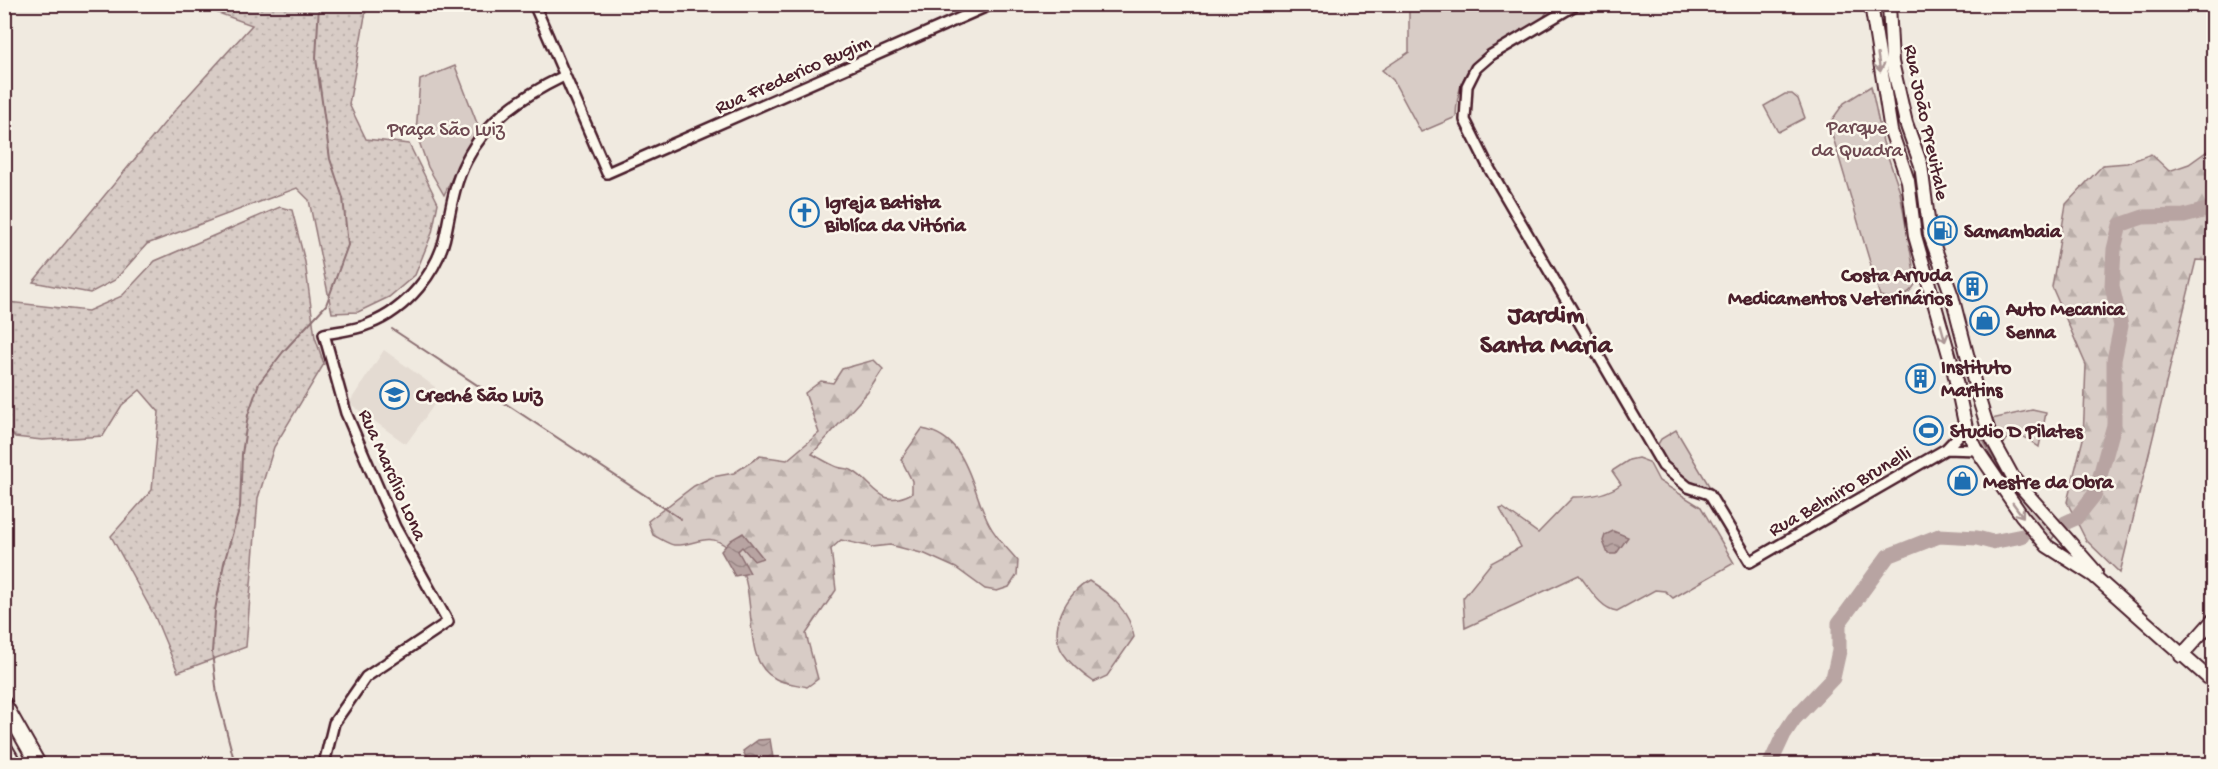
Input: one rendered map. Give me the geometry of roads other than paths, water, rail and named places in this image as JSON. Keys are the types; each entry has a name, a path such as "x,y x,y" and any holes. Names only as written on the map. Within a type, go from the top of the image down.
{"highway":[{"path":"4,704 38,765"},
{"path":"4,747 14,765"}],"main road":[{"name":"Rua João Previtale","path":"1871,4 1891,131 1908,181 1915,236 1954,372 1966,428 1977,450 2022,516 2048,546 2094,576 2181,656 2214,683"},
{"name":"Rua João Previtale","path":"1889,4 1892,62 1906,123 1921,165 1930,235 1952,296 1990,435 2014,479 2112,591"},
{"path":"1966,428 1978,425 1990,435"},
{"path":"2048,546 2059,546 2063,535"},
{"path":"2181,656 2214,619"}],"street":[{"path":"534,4 564,76"},
{"name":"Rua Frederico Bugim","path":"564,76 607,173 992,4"},
{"path":"1557,4 1557,18"},
{"path":"1557,18 1572,5"},
{"name":"Rua Belmiro Brunelli","path":"1557,18 1491,55 1476,68 1467,86 1465,120 1489,168 1663,466 1688,487 1709,494 1750,562 1946,449 1966,428"},
{"name":"Rua Marcílio Lona","path":"324,765 334,723 366,677 448,622 396,527 346,413 324,334 369,324 408,299 424,281 436,260 446,233 454,190 466,161 482,136 504,111 527,94 564,76"},
{"path":"1946,449 1977,450"}],"water":[{"path":"1613,531 1628,537 1616,554 1608,554 1603,541 1605,535"},
{"path":"743,533 763,558 754,561 742,547 738,551 750,573 735,576 721,551 731,540"},
{"path":"770,739 774,764 749,764 743,751 758,740"}],"waterway":[{"path":"235,764 217,695 212,652 215,610 224,563 240,507 242,454 248,415 259,383 283,352 326,305 348,245 343,198 330,159 316,58 319,4"},
{"path":"2065,523 2076,518 2095,494 2114,425 2114,360 2121,326 2112,286 2114,249 2120,225 2143,217 2184,216 2214,208"},
{"path":"392,329 681,519"},
{"path":"1770,764 1794,719 1833,678 1839,651 1839,623 1888,556 1939,536 1977,538 1992,542 2022,536"}],"place":[{"name":"Igreja Batista Biblíca da Vitória","path":"804,212"},
{"name":"Samambaia","path":"1943,230"},
{"name":"Costa Arruda Medicamentos Veterinários","path":"1973,286"},
{"name":"Auto Mecanica Senna","path":"1985,320"},
{"name":"Instituto Martins","path":"1920,378"},
{"name":"Creché São Luiz","path":"395,394"},
{"name":"Studio D Pilates","path":"1929,430"},
{"name":"Mestre da Obra","path":"1962,481"}],"district":[{"name":"Jardim Santa Maria","path":"1546,328"}],"park label":[{"name":"Praça São Luiz","path":"446,128"},
{"name":"Parque da Quadra","path":"1857,138"}]}
